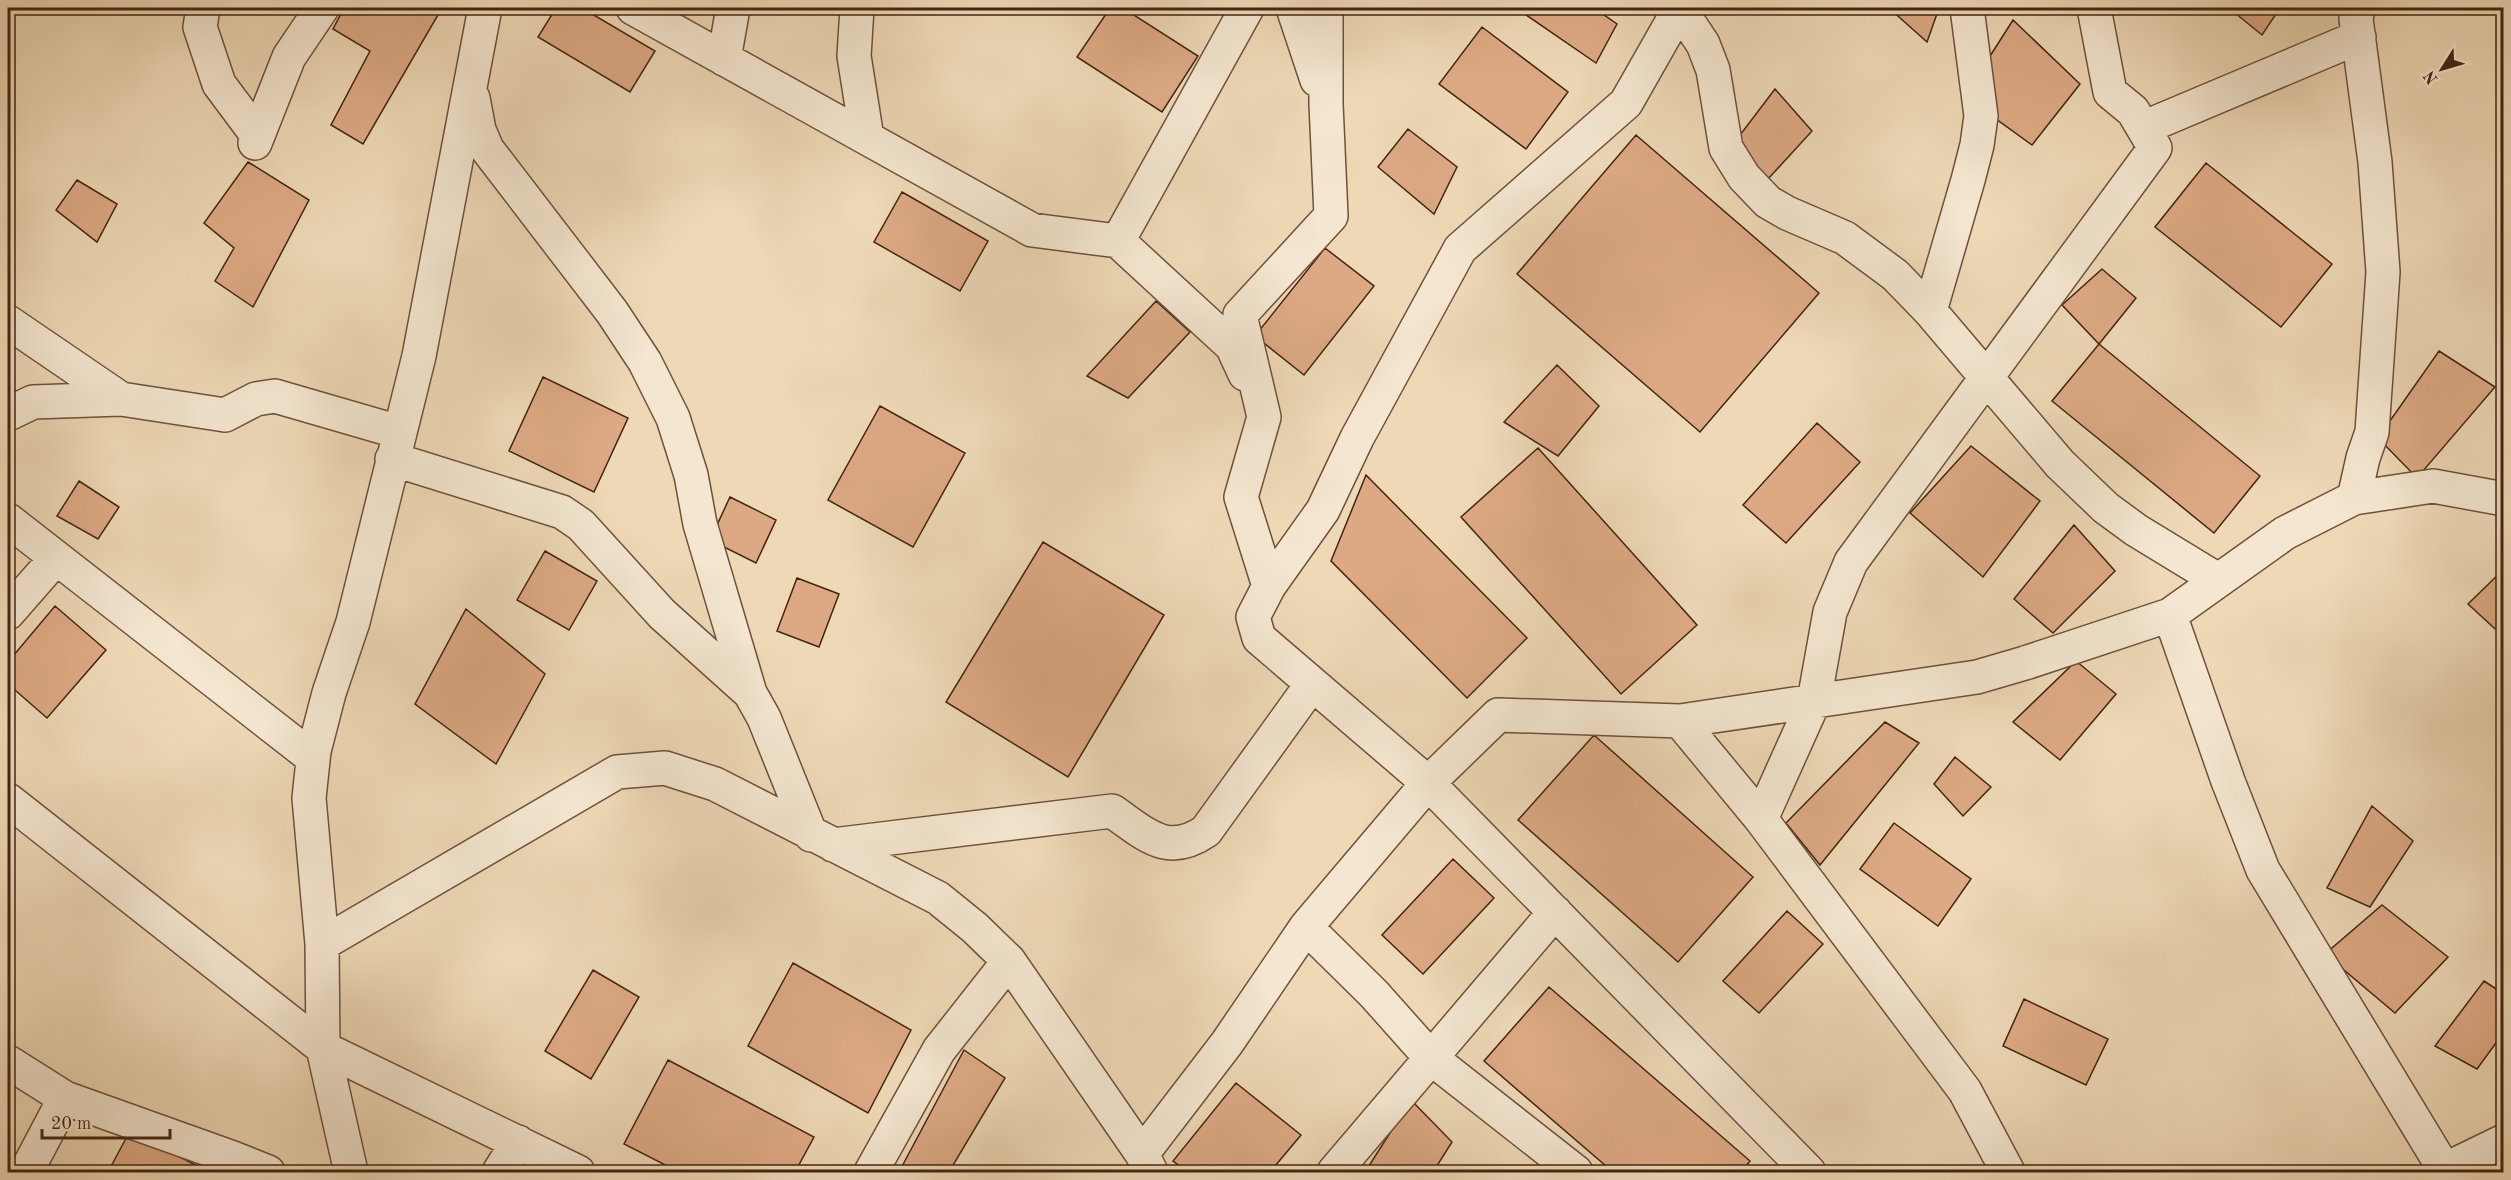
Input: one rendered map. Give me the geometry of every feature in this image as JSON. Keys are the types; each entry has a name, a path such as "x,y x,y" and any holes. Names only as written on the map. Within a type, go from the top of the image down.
{"street":[{"path":"203,8 200,27 219,84 256,139 289,57 322,8"},
{"path":"351,1173 323,1048 322,944 309,798 313,758 329,693 353,622 419,356 485,8"},
{"path":"633,8 1032,230 1118,241 1232,346 1264,417"},
{"path":"724,58 733,8"},
{"path":"857,8 854,56 867,138"},
{"path":"1118,241 1247,8"},
{"path":"1293,8 1326,104"},
{"path":"1269,586 1241,497 1264,417 1240,315 1331,216 1326,104 1326,8"},
{"path":"1809,1173 1428,783 1259,638 1253,617 1269,586 1323,510 1357,438 1460,249 1626,103 1679,8 1706,52 1713,70 1726,148 1743,177 1768,202 1786,213 1845,238 1894,275 1930,311 2060,464 2106,508 2136,530 2218,580"},
{"path":"1930,311 1977,145 1980,116 1968,21 1992,8"},
{"path":"1761,819 1814,701 1830,612 1851,562 2155,148 2133,111 2110,92 2094,8"},
{"path":"2143,128 2358,22 2375,162 2383,272 2372,432 2363,458 2354,498"},
{"path":"470,84 479,130 487,149 612,312 645,362 673,418 691,475 700,524 750,693 822,840"},
{"path":"8,322 121,399"},
{"path":"8,414 33,402 121,399 225,415 256,399 275,396 562,512 581,525 662,614 750,693"},
{"path":"322,944 617,772 665,768 705,781 938,898 975,928 1009,961 1146,1163 1306,927 1428,783 1498,715 1680,721 1977,677 2170,615 2285,533 2354,498 2433,486 2504,499"},
{"path":"8,520 313,758"},
{"path":"8,613 56,558"},
{"path":"2170,615 2228,781 2263,870 2445,1171 2504,1141"},
{"path":"822,840 1112,811 1154,839 1174,844 1191,841 1206,831 1312,684"},
{"path":"1680,721 1761,819 1965,1091 2008,1173"},
{"path":"8,800 323,1048 578,1173"},
{"path":"1334,1173 1555,912"},
{"path":"1306,927 1374,994 1431,1058 1576,1173"},
{"path":"871,1173 939,1050 1009,961"},
{"path":"8,1062 65,1098 233,1158 268,1173"},
{"path":"26,1173 65,1098"},
{"path":"499,1173 518,1142"}],"building":[{"path":"344,8 442,8 363,144 331,125 370,51 333,29"},
{"path":"556,8 582,8 655,51 630,92 538,37"},
{"path":"1110,8 1123,8 1198,56 1162,112 1077,57"},
{"path":"1516,8 1594,8 1617,24 1596,63"},
{"path":"1889,8 1939,8 1927,42"},
{"path":"2229,8 2280,8 2262,35"},
{"path":"2013,20 2080,84 2032,145 1992,116 1985,64"},
{"path":"1482,27 1568,92 1526,149 1439,84"},
{"path":"1775,89 1812,131 1768,179 1734,143"},
{"path":"1408,129 1457,167 1434,214 1378,167"},
{"path":"1636,135 1819,293 1700,432 1517,274"},
{"path":"248,162 309,200 253,307 215,281 234,248 204,223"},
{"path":"2206,163 2332,264 2281,327 2155,227"},
{"path":"77,180 117,204 97,242 56,210"},
{"path":"902,192 988,241 960,291 874,242"},
{"path":"1325,248 1374,286 1304,375 1255,336"},
{"path":"2102,269 2136,298 2099,344 2062,305"},
{"path":"1156,301 1190,332 1128,398 1087,376"},
{"path":"2099,344 2260,476 2214,533 2052,401"},
{"path":"2439,351 2495,387 2417,478 2378,438"},
{"path":"1557,365 1599,406 1558,456 1504,422"},
{"path":"543,377 628,418 594,492 509,451"},
{"path":"880,406 965,453 913,547 828,500"},
{"path":"1817,423 1860,462 1786,543 1743,505"},
{"path":"1971,446 2040,501 1983,577 1910,513"},
{"path":"1538,448 1697,625 1621,694 1461,517"},
{"path":"1366,475 1527,638 1467,698 1331,561"},
{"path":"79,481 119,507 98,539 57,516"},
{"path":"730,497 776,520 756,563 710,540"},
{"path":"2074,525 2115,571 2053,633 2014,599"},
{"path":"1043,542 1164,615 1068,777 946,702"},
{"path":"545,551 597,581 569,630 517,600"},
{"path":"2504,569 2504,637 2468,604"},
{"path":"797,578 839,594 819,647 777,631"},
{"path":"55,606 106,650 47,718 8,684 8,662"},
{"path":"466,609 545,674 496,764 415,704"},
{"path":"2076,661 2116,694 2060,760 2013,722"},
{"path":"1885,722 1919,743 1820,865 1786,823"},
{"path":"1594,735 1753,877 1678,962 1518,820"},
{"path":"1955,757 1991,787 1963,816 1934,784"},
{"path":"2372,806 2413,841 2370,907 2327,888"},
{"path":"1894,823 1971,879 1938,926 1860,869"},
{"path":"1453,859 1494,898 1423,974 1382,935"},
{"path":"2382,905 2448,957 2395,1013 2325,954"},
{"path":"1787,911 1823,944 1759,1013 1723,981"},
{"path":"793,963 911,1030 868,1113 748,1046"},
{"path":"593,970 639,997 591,1079 545,1051"},
{"path":"2484,981 2504,994 2504,1032 2477,1069 2435,1046"},
{"path":"1549,987 1750,1161 1741,1172 1613,1172 1484,1061"},
{"path":"2024,999 2108,1039 2086,1085 2003,1046"},
{"path":"964,1050 1005,1078 949,1172 899,1172"},
{"path":"668,1060 814,1137 795,1172 679,1172 624,1144"},
{"path":"1236,1083 1301,1135 1270,1172 1188,1172 1173,1161"},
{"path":"1411,1100 1452,1142 1433,1172 1365,1172"},
{"path":"130,1131 209,1172 108,1172"}]}
